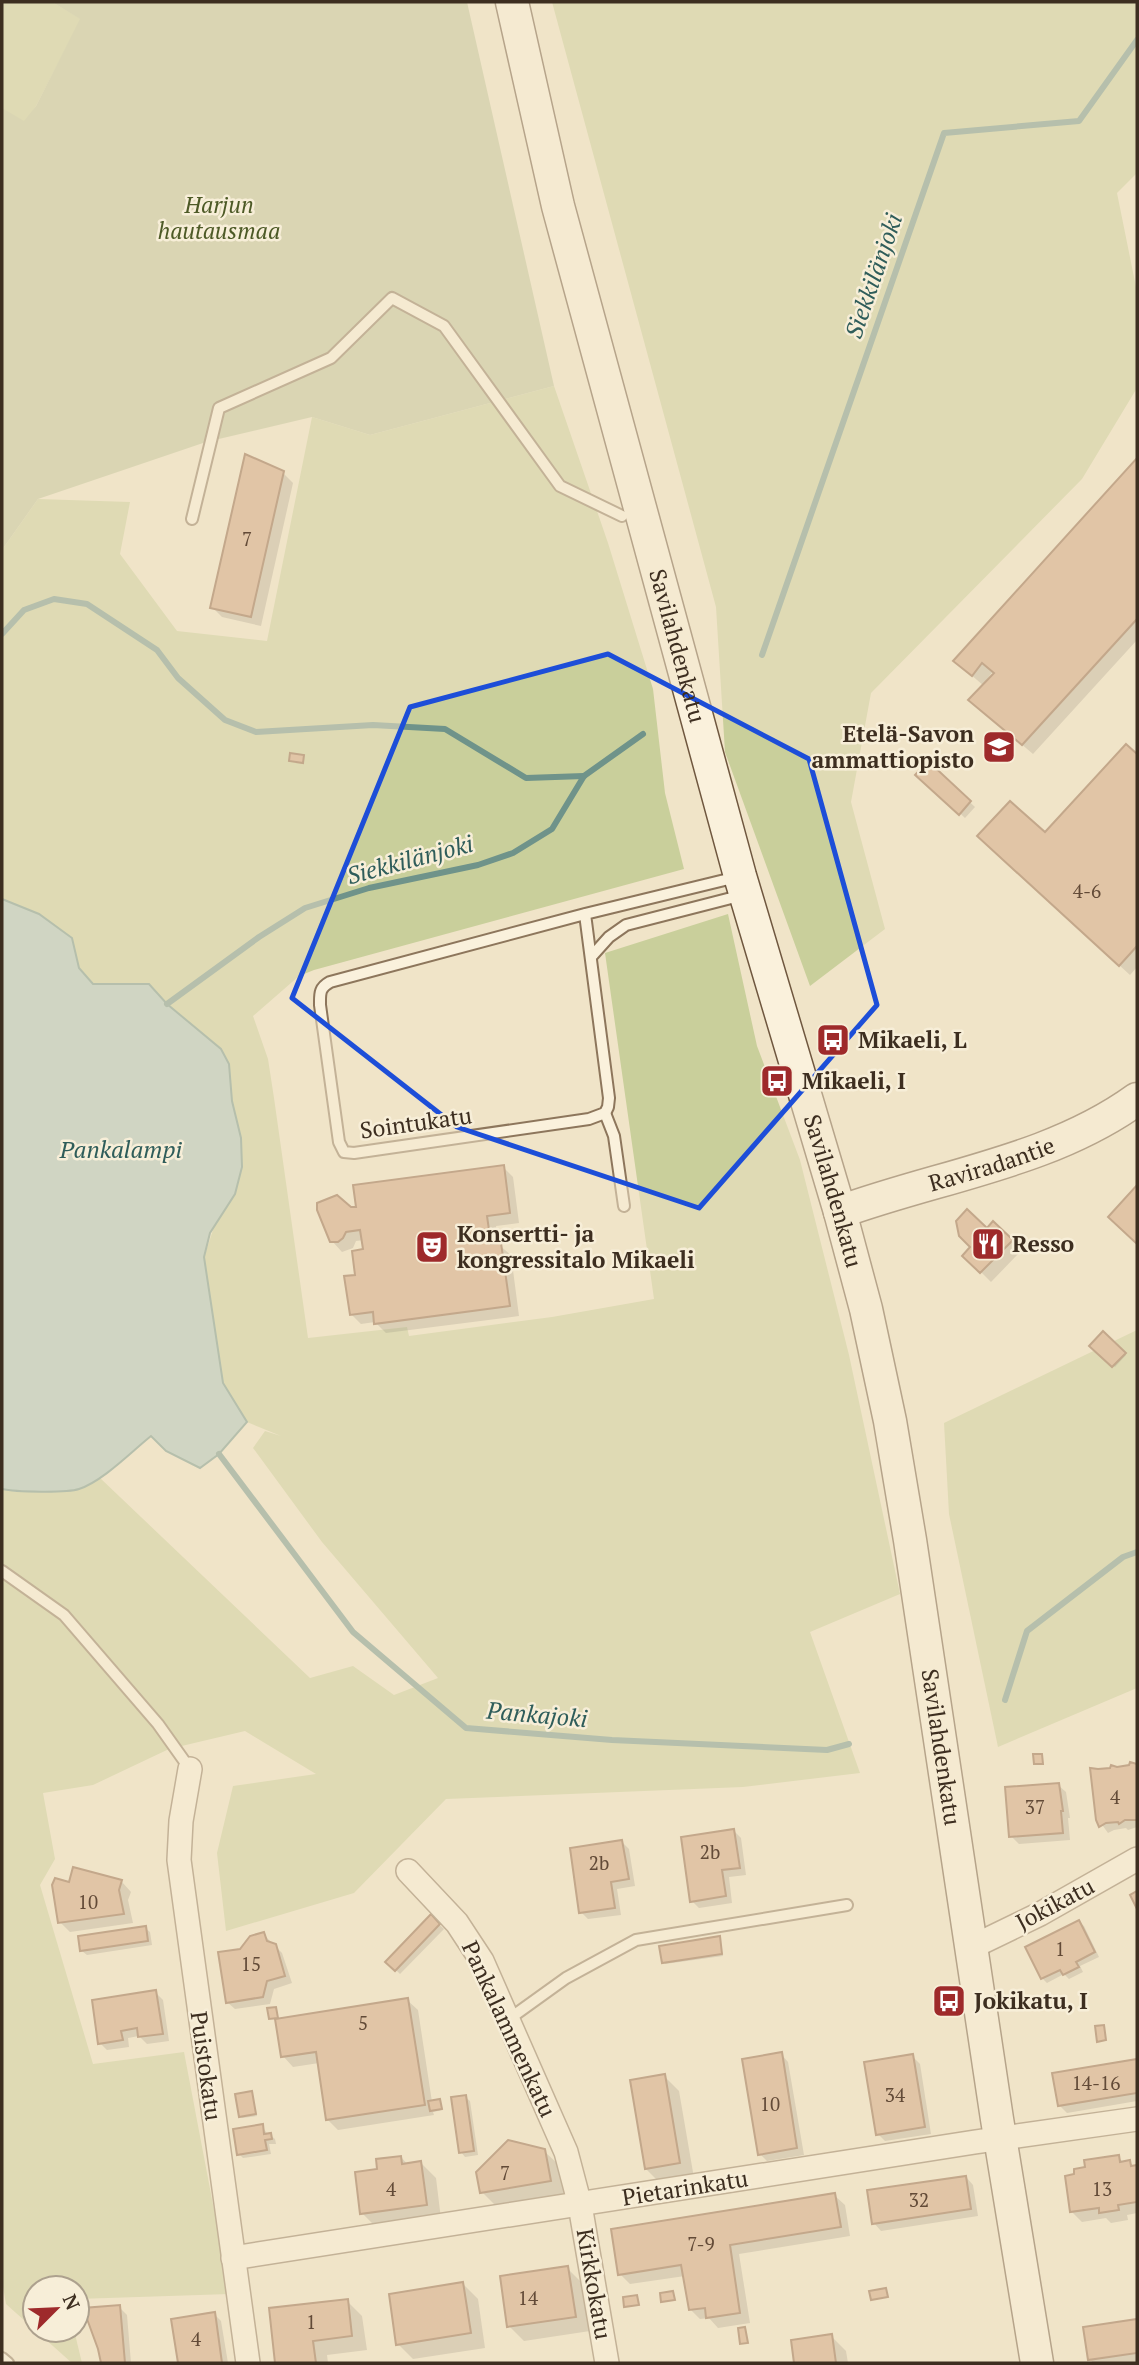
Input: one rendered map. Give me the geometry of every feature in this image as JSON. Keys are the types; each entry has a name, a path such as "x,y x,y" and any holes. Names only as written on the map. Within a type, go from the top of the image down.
{"main road":[{"name":"Savilahdenkatu","path":"512,2 558,206 743,886 866,1309 890,1421 1037,2363"},
{"name":"Raviradantie","path":"839,1212 880,1197 1026,1155 1080,1132 1137,1099"}],"street":[{"name":"Puistokatu","path":"190,1769 181,1821 179,1860 248,2363"},
{"name":"Jokikatu","path":"972,1947 1040,1914 1137,1859"},
{"name":"Pankalammenkatu","path":"408,1871 457,1923 482,1961 566,2152 580,2205"},
{"name":"Pietarinkatu","path":"233,2258 1137,2119"},
{"name":"Kirkkokatu","path":"580,2205 607,2363"}],"lane":[{"path":"192,519 219,408 331,358 392,298 444,326 560,486 622,516"},
{"name":"Sointukatu","path":"606,1114 589,1119 344,1152 339,1142 320,992 323,986 330,982 585,914 743,886"},
{"path":"590,957 609,937 626,925 743,886"},
{"path":"585,914 609,1098 606,1114 614,1136 624,1206"},
{"path":"2,1571 64,1615 158,1724 190,1769"},
{"path":"509,2019 566,1978 636,1940 847,1905"},
{"path":"2,2358 8,2363"}],"highlighted area":[{"path":"608,654 809,759 877,1005 699,1208 457,1127 292,998 410,707"}],"green space":[{"path":"2,2 52,2 81,19 25,123 2,109"},
{"name":"Harjun hautausmaa","path":"52,2 467,2 554,386 370,435 312,417 206,442 38,499 2,550 2,108 24,121 36,106 80,19"},
{"path":"552,2 1137,2 1137,173 1117,193 1137,292 1137,388 1082,479 871,693 851,802 885,929 810,986 725,752 716,607"},
{"path":"554,386 608,543 653,689 665,793 684,869 314,970 299,976 253,1016 268,1059 308,1338 407,1327 409,1336 552,1317 654,1299 605,953 728,914 757,1046 800,1160 849,1355 900,1594 810,1632 860,1773 743,1787 446,1799 354,1893 226,1931 217,1853 233,1786 316,1774 245,1731 169,1749 93,1785 43,1793 55,1859 40,1885 93,2064 184,2052 230,2294 91,2299 91,2274 21,2274 21,2317 6,2304 2,2281 2,1489 18,1492 78,1489 99,1477 310,1678 353,1666 394,1695 438,1678 322,1542 253,1448 265,1431 281,1436 247,1422 223,1383 204,1257 214,1227 235,1194 241,1138 232,1101 229,1064 222,1049 167,1004 149,984 93,984 79,968 71,938 39,914 2,899 2,550 38,499 130,502 120,554 177,631 267,641 312,417 370,435"},
{"path":"1137,1330 1137,1688 998,1747 949,1514 944,1423"},
{"path":"51,2344 77,2344 82,2363 72,2363"}],"water":[{"name":"Pankalampi","path":"2,899 39,914 72,938 79,968 93,984 149,984 167,1004 221,1049 229,1064 232,1101 241,1138 242,1167 235,1194 210,1233 204,1257 223,1383 247,1422 219,1454 200,1468 166,1451 151,1436 107,1473 79,1489 41,1492 2,1489"}],"building":[{"path":"245,454 284,471 251,617 210,608"},
{"path":"1137,458 1137,619 1022,745 968,700 994,673 982,663 972,676 953,661"},
{"path":"1126,744 1137,754 1137,946 1119,966 977,836 1010,801 1045,832"},
{"path":"290,753 304,755 303,763 289,761"},
{"path":"928,761 971,801 959,815 915,775"},
{"name":"Konsertti- ja kongressitalo Mikaeli","path":"504,1165 510,1213 487,1216 491,1244 501,1243 510,1306 374,1324 373,1312 350,1315 344,1276 355,1275 352,1251 363,1249 360,1230 346,1232 338,1242 330,1242 317,1210 317,1203 337,1195 351,1207 356,1207 353,1185"},
{"path":"1137,1185 1137,1244 1108,1217"},
{"name":"Resso","path":"967,1209 987,1228 993,1221 1013,1240 980,1273 962,1256 970,1247 959,1236 956,1221"},
{"path":"1103,1331 1126,1353 1112,1367 1089,1346"},
{"path":"1033,1754 1042,1754 1043,1764 1034,1764"},
{"path":"1130,1762 1137,1764 1137,1820 1125,1820 1119,1824 1106,1823 1099,1827 1090,1768 1110,1768 1111,1765 1117,1767 1129,1765"},
{"path":"1059,1783 1063,1833 1009,1837 1005,1787"},
{"path":"734,1829 740,1868 722,1870 726,1896 690,1902 681,1837"},
{"path":"622,1840 629,1879 611,1882 615,1908 579,1913 570,1848"},
{"path":"73,1867 122,1880 119,1890 124,1914 58,1923 52,1885 55,1878 69,1882"},
{"path":"1137,1891 1137,1909 1130,1895"},
{"path":"431,1914 440,1924 395,1971 385,1962"},
{"path":"1079,1920 1095,1952 1076,1962 1079,1967 1063,1975 1060,1970 1041,1979 1025,1947"},
{"path":"146,1926 148,1941 80,1951 78,1936"},
{"path":"264,1932 267,1941 276,1944 285,1976 267,1981 263,1997 226,2003 218,1952 240,1949 250,1936"},
{"path":"720,1936 722,1954 662,1963 659,1946"},
{"path":"156,1990 163,2034 138,2037 137,2028 121,2031 123,2040 98,2044 92,2000"},
{"path":"408,1998 425,2105 326,2120 316,2052 281,2057 275,2019"},
{"path":"276,2007 278,2018 269,2019 267,2008"},
{"path":"1104,2025 1106,2040 1097,2042 1095,2026"},
{"path":"782,2052 797,2148 758,2155 742,2059"},
{"path":"913,2054 925,2127 876,2135 864,2062"},
{"path":"1137,2059 1137,2093 1058,2106 1052,2073"},
{"path":"665,2074 680,2163 645,2169 630,2080"},
{"path":"252,2091 256,2114 239,2117 235,2094"},
{"path":"466,2095 474,2151 459,2153 451,2097"},
{"path":"440,2099 442,2109 430,2111 428,2101"},
{"path":"263,2124 264,2134 271,2133 272,2139 265,2140 267,2150 237,2155 233,2129"},
{"path":"508,2140 545,2149 551,2181 480,2193 476,2172"},
{"path":"1119,2155 1120,2162 1130,2160 1131,2166 1137,2165 1137,2202 1118,2205 1119,2210 1099,2213 1099,2208 1070,2212 1065,2176 1074,2174 1074,2169 1085,2167 1084,2160"},
{"path":"401,2156 402,2164 421,2161 427,2205 360,2214 355,2172 377,2169 376,2159"},
{"path":"966,2176 971,2209 872,2224 867,2190"},
{"path":"835,2193 841,2227 730,2245 740,2313 706,2318 705,2308 689,2310 681,2265 618,2275 611,2229"},
{"path":"568,2266 576,2317 507,2327 500,2276"},
{"path":"463,2282 471,2333 396,2345 389,2294"},
{"path":"886,2288 888,2297 871,2300 869,2291"},
{"path":"673,2291 675,2300 661,2302 660,2293"},
{"path":"637,2295 639,2305 624,2307 623,2297"},
{"path":"348,2299 352,2336 313,2341 316,2363 275,2363 269,2308"},
{"path":"120,2305 125,2363 101,2363 91,2330 91,2307"},
{"path":"215,2312 222,2363 178,2363 171,2319"},
{"path":"1137,2319 1137,2353 1088,2360 1083,2327"},
{"path":"745,2327 748,2343 740,2344 738,2328"},
{"path":"832,2334 836,2363 794,2363 791,2340"}],"waterway":[{"name":"Siekkilänjoki","path":"762,655 944,133 1079,121 1137,40"},
{"path":"2,634 24,610 54,599 87,604 157,650 178,678 225,720 256,732 373,725 445,729 526,778 584,776"},
{"name":"Siekkilänjoki","path":"167,1004 259,937 305,908 369,888 478,865 513,853 552,829 584,776 643,734"},
{"name":"Pankajoki","path":"219,1454 353,1632 466,1728 612,1740 827,1750 849,1744"},
{"name":"Pankajoki","path":"1005,1700 1027,1631 1123,1557 1137,1552"}],"place":[{"name":"Etelä-Savon ammattiopisto","path":"999,747"},
{"name":"Mikaeli, L","path":"833,1040"},
{"name":"Mikaeli, I","path":"777,1081"},
{"name":"Resso","path":"988,1244"},
{"name":"Konsertti- ja kongressitalo Mikaeli","path":"432,1247"},
{"name":"Jokikatu, I","path":"949,2001"}]}
